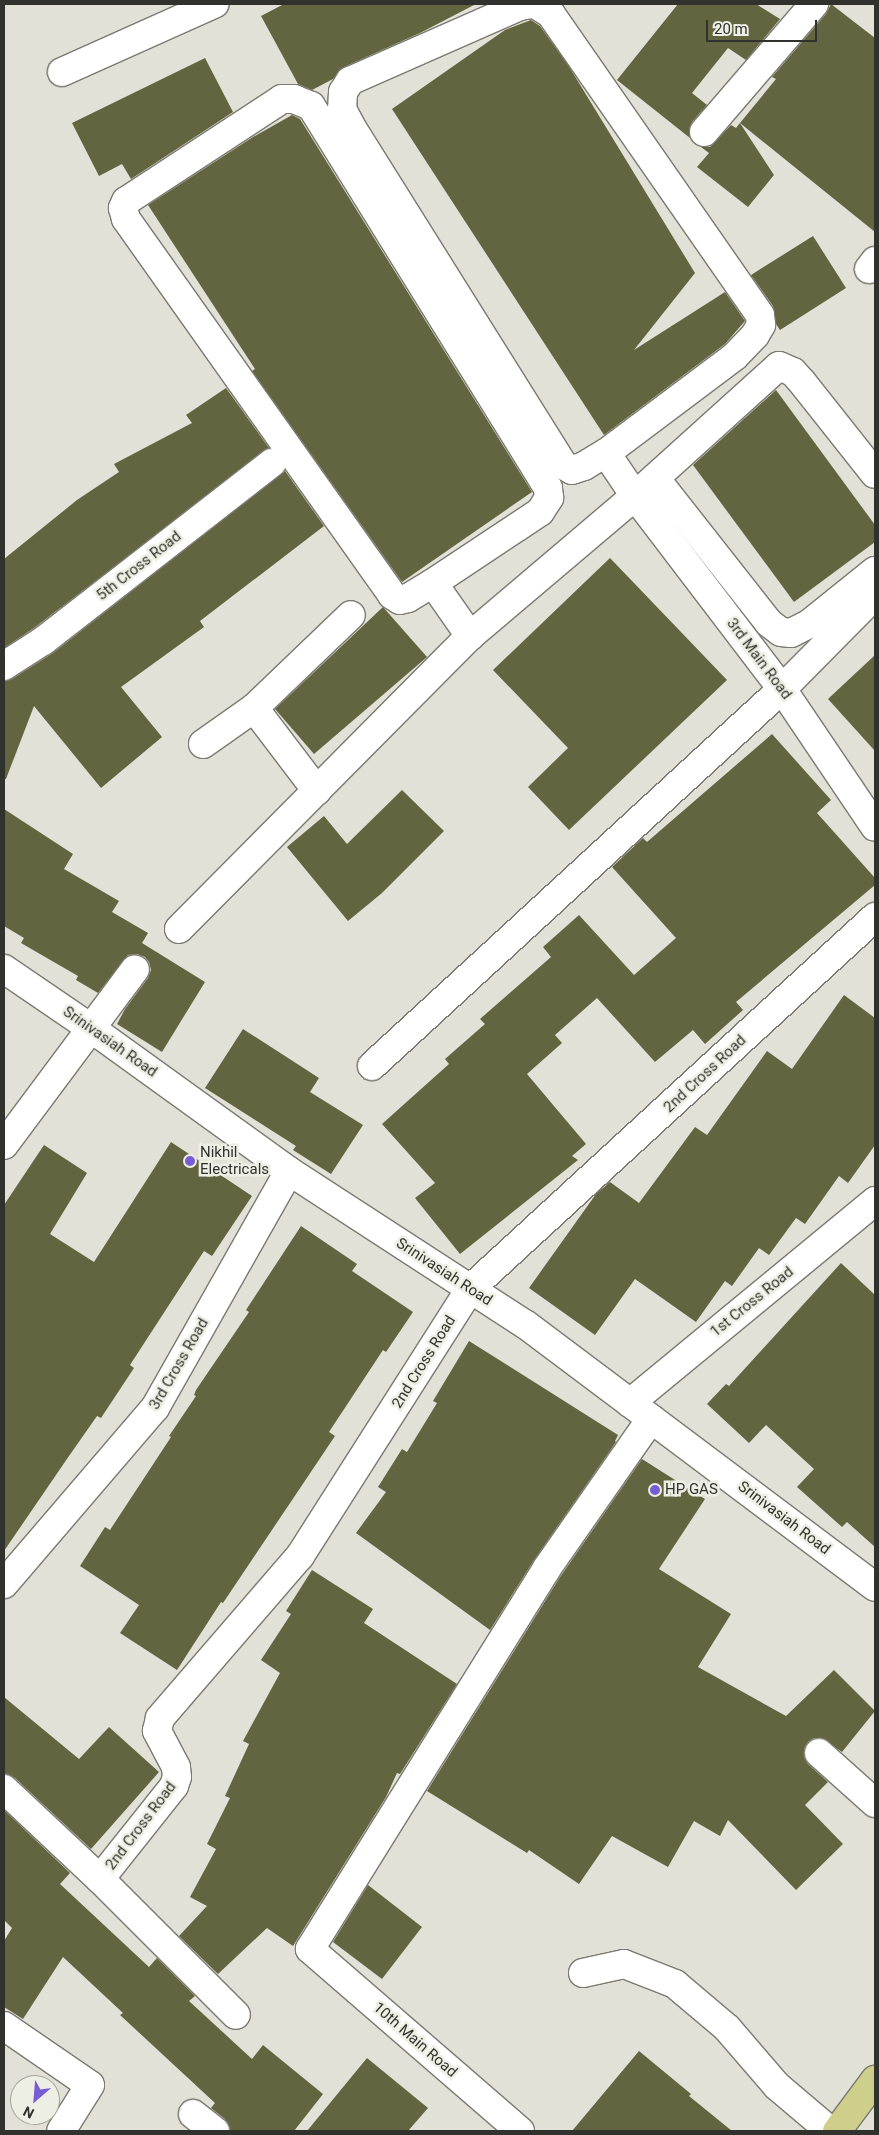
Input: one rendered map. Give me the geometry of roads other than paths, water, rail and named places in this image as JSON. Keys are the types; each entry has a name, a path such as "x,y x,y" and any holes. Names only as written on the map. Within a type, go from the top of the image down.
{"main road":[{"path":"837,2131 875,2080"}],"street":[{"path":"62,72 214,4"},
{"path":"534,4 551,14 760,316 760,325 755,335 735,356 606,453 584,466 572,470 563,465 352,128 342,109 343,92 350,81 520,6 534,4"},
{"path":"704,132 814,4"},
{"path":"294,98 311,106 548,488 549,498 540,512 433,582 408,598 400,600 392,595 126,219 123,208 126,202 282,99 294,98"},
{"path":"179,929 470,636 645,487 779,366 792,372 802,382 875,474"},
{"path":"606,453 645,487 769,623 781,632 791,633 809,624 875,571"},
{"name":"5th Cross Road","path":"4,666 43,641 272,463"},
{"name":"3rd Main Road","path":"645,487 875,828"},
{"path":"433,582 470,636"},
{"path":"372,1066 782,690 875,595"},
{"path":"203,744 254,708 351,615"},
{"path":"254,708 317,791"},
{"name":"2nd Cross Road","path":"100,1879 174,1786 177,1777 176,1767 158,1731 160,1718 300,1556 470,1289 875,917"},
{"name":"Srinivasiah Road","path":"4,969 92,1029 289,1171 524,1324 875,1587"},
{"path":"4,1145 135,969"},
{"name":"3rd Cross Road","path":"4,1584 154,1408 289,1171"},
{"name":"1st Cross Road","path":"630,1403 875,1202"},
{"name":"10th Main Road","path":"520,2131 310,1948 547,1568 651,1419"},
{"path":"819,1753 875,1803"},
{"path":"4,1789 100,1879 236,2015"},
{"path":"583,1973 624,1964 675,1984 727,2028 777,2086 830,2131"},
{"path":"4,2026 90,2085 61,2131"},
{"path":"193,2114 216,2131"}],"place":[{"name":"Nikhil Electricals","path":"190,1161"},
{"name":"HP GAS","path":"655,1490"}]}
